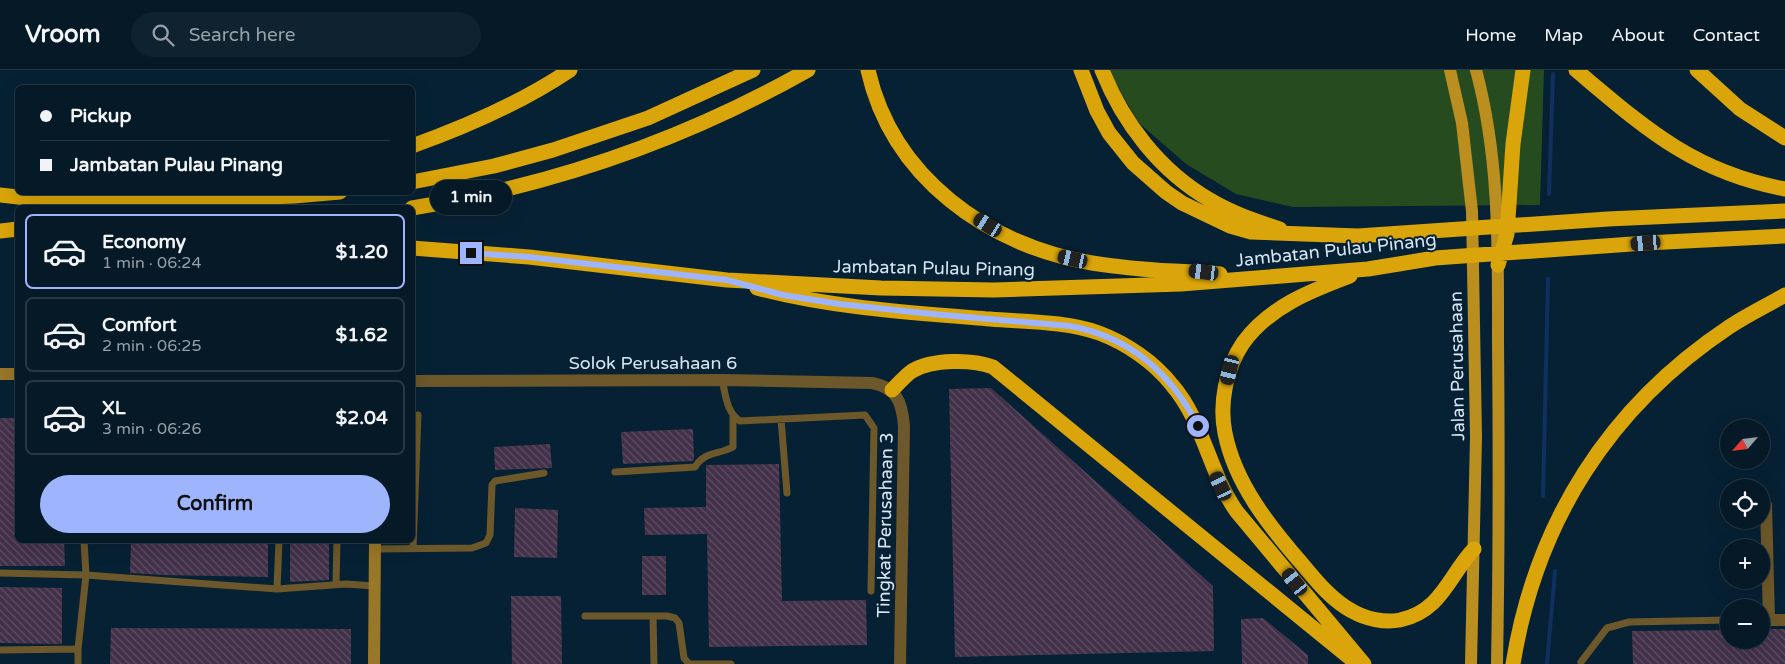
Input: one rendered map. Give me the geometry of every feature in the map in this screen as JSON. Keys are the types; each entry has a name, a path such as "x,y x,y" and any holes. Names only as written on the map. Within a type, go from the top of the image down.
{"highway":[{"path":"415,145 497,112 570,70"},
{"path":"415,181 494,166 553,150 648,118 753,70"},
{"path":"415,207 525,186 621,155 706,122 773,90 808,70"},
{"path":"868,70 873,90 886,121 903,152 914,166 935,187 964,210 1013,239 1050,254 1093,263 1157,270 1200,272 1246,279"},
{"path":"1081,70 1097,111 1122,151 1166,192 1197,211 1230,226 1260,234 1291,233"},
{"path":"1102,70 1115,99 1135,131 1148,149 1181,180 1218,204 1257,222 1291,233"},
{"path":"1498,265 1507,234 1513,144 1523,70"},
{"path":"1576,70 1646,128 1684,153 1724,172 1785,189"},
{"path":"1697,70 1740,109 1785,138"},
{"path":"0,195 53,201 182,200 306,195"},
{"path":"182,200 197,195"},
{"name":"Jambatan Pulau Pinang","path":"1291,233 1332,236 1376,235 1608,219 1785,210"},
{"path":"0,231 15,229"},
{"name":"Jambatan Pulau Pinang","path":"415,248 529,257 727,280 881,288 994,290 1181,284 1368,269 1442,257 1646,243 1785,236"},
{"path":"1368,269 1315,288 1293,300 1266,319 1243,344 1230,370 1224,397 1224,432 1232,458 1257,506 1286,545 1326,590 1342,604 1358,614 1375,620 1392,621 1401,620 1418,613 1444,592 1463,562 1474,549"},
{"path":"727,280 783,295 839,304 1070,326 1100,333 1122,344 1152,364 1173,386 1198,426 1215,473 1228,500 1364,664"},
{"path":"1513,664 1526,604 1552,531 1571,494 1596,454 1637,405 1672,371 1729,327 1785,295"},
{"path":"892,390 911,372 930,364 981,362 993,367 1360,664"}],"main road":[{"name":"Jalan Perusahaan","path":"1450,70 1462,123 1472,211 1476,437 1471,664"},
{"path":"1476,70 1488,120 1495,172 1498,265 1500,527 1497,664"}],"street":[{"path":"0,374 15,374"},
{"name":"Solok Perusahaan 6","path":"415,381 722,380 872,382 885,385 892,390"},
{"name":"Tingkat Perusahaan 3","path":"892,390 899,400 903,412 904,426 900,664"},
{"path":"1765,599 1766,529"},
{"path":"374,664 375,544"},
{"path":"1770,620 1785,620"}],"lane":[{"path":"615,472 695,467 700,459 711,454 724,452 733,447 733,416 729,409 722,380"},
{"path":"415,495 418,415"},
{"path":"733,416 740,420 866,415 874,428 871,591"},
{"path":"782,419 786,493"},
{"path":"375,544 413,548 472,548 486,543 490,535 492,485 495,481 544,473"},
{"path":"78,664 86,575 84,543"},
{"path":"278,589 279,543"},
{"path":"336,584 337,543"},
{"path":"413,543 413,548"},
{"path":"0,573 86,575 278,589 336,584 374,586"},
{"path":"585,616 667,616 675,618 679,623 684,658 689,664 731,664"},
{"path":"653,616 654,664"},
{"path":"1581,662 1606,628 1621,623 1720,620"},
{"path":"0,650 78,649"}],"green space":[{"path":"1107,70 1544,70 1540,205 1293,207 1236,194 1186,164 1139,123"}],"building":[{"path":"991,388 1213,586 1214,651 955,657 949,389"},
{"path":"0,418 15,418 15,543 64,543 65,566 0,566"},
{"path":"693,429 693,461 623,464 621,432"},
{"path":"550,444 552,468 495,470 494,447"},
{"path":"779,464 782,601 866,600 867,645 709,647 707,534 645,535 644,508 706,507 706,465"},
{"path":"515,508 558,510 557,558 514,557"},
{"path":"131,543 268,543 268,577 130,573"},
{"path":"290,543 329,543 329,580 290,582"},
{"path":"642,556 666,556 666,595 642,595"},
{"path":"0,587 62,588 62,644 0,643"},
{"path":"511,596 561,596 562,664 512,664"},
{"path":"1263,618 1308,655 1308,664 1242,664 1241,619"},
{"path":"111,628 351,629 351,664 110,664"},
{"path":"1770,629 1785,629 1785,664 1633,664 1632,631 1720,630 1720,649 1770,649"}],"waterway":[{"path":"1549,194 1553,74"},
{"path":"1543,496 1548,279"},
{"path":"1547,664 1555,571"}],"route":[{"path":"471,253 529,257 727,280 783,295 839,304 1086,329 1115,340 1152,364 1163,374 1182,398 1198,426"}]}
